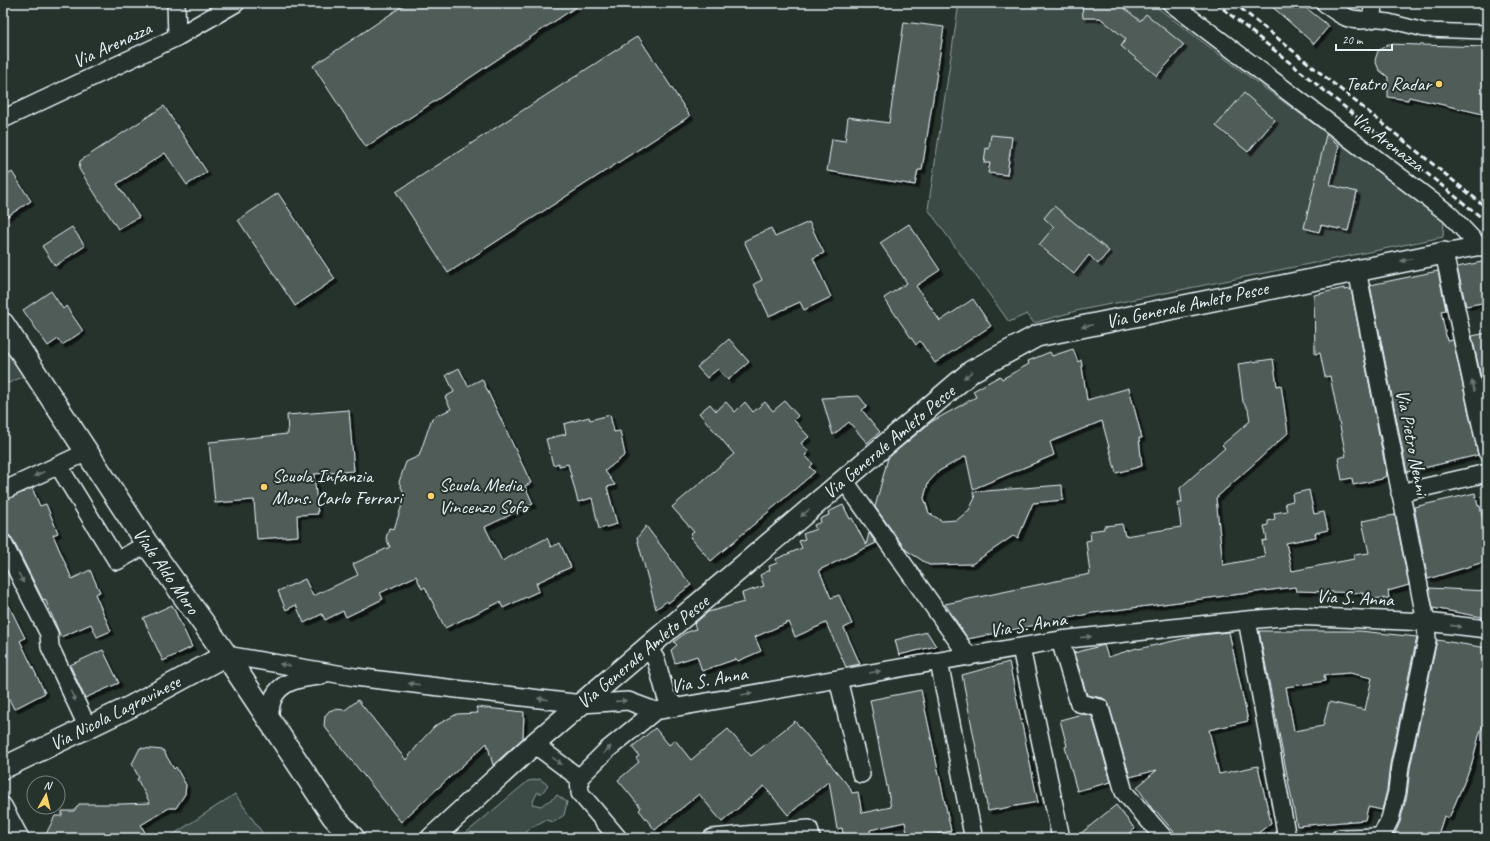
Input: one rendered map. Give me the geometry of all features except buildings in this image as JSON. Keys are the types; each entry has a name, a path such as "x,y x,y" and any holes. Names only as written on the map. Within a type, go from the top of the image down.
{"main road":[{"name":"Viale Aldo Moro","path":"4,326 147,544 226,655 333,816 353,838"},
{"name":"Viale Aldo Moro","path":"333,816 339,838"}],"street":[{"path":"176,3 177,37"},
{"name":"Via Arenazza","path":"3,119 177,37 236,3"},
{"name":"Via Arenazza","path":"1171,3 1449,214 1484,246"},
{"path":"1325,3 1337,13 1360,21 1373,11 1389,20 1424,30 1487,32"},
{"path":"1484,246 1444,253 1487,452"},
{"name":"Via Generale Amleto Pesce","path":"432,836 534,744 972,371 1037,336 1444,253"},
{"name":"Via Pietro Nenni","path":"1340,838 1381,837 1390,819 1427,640 1426,622 1357,270"},
{"path":"3,491 87,452"},
{"path":"58,465 117,561 147,544"},
{"path":"1400,493 1487,473"},
{"path":"844,480 969,656"},
{"path":"3,543 49,634 50,647 88,728"},
{"name":"Via S. Anna","path":"355,677 582,704 628,700 655,711 675,706 1021,648 1060,640 1247,620 1295,616 1426,622 1487,629"},
{"path":"1247,620 1288,838"},
{"path":"1060,640 1079,703 1100,708 1124,792 1164,838"},
{"path":"648,647 656,660 666,696 675,706"},
{"path":"1021,648 1062,838"},
{"path":"226,655 355,677"},
{"name":"Via Nicola Lagravinese","path":"3,768 130,707 226,655"},
{"path":"939,662 973,835"},
{"path":"269,720 273,700 281,688 292,681 328,675 355,677"},
{"path":"838,679 861,774"},
{"path":"618,838 580,793 579,778 607,750 655,711"},
{"path":"534,744 579,778"},
{"path":"3,806 20,838"},
{"path":"712,838 809,829 811,838"}],"shaded area":[{"path":"959,3 1151,3 1444,219 1443,237 1076,311 1034,323 1027,314 1009,322 928,209"},
{"path":"5,349 24,376 9,383 3,381 3,350"},
{"path":"540,779 548,785 542,793 537,793 532,804 541,806 557,795 567,802 564,815 554,822 545,820 532,827 522,836 523,838 460,838 528,781"},
{"path":"235,794 266,838 168,838"}],"railway":[{"path":"1216,3 1487,222"},
{"path":"1234,3 1487,208"}],"place":[{"name":"Teatro Radar","path":"1439,84"},
{"name":"Scuola Infanzia Mons. Carlo Ferrari","path":"264,487"},
{"name":"Scuola Media Vincenzo Sofo","path":"431,496"}]}
